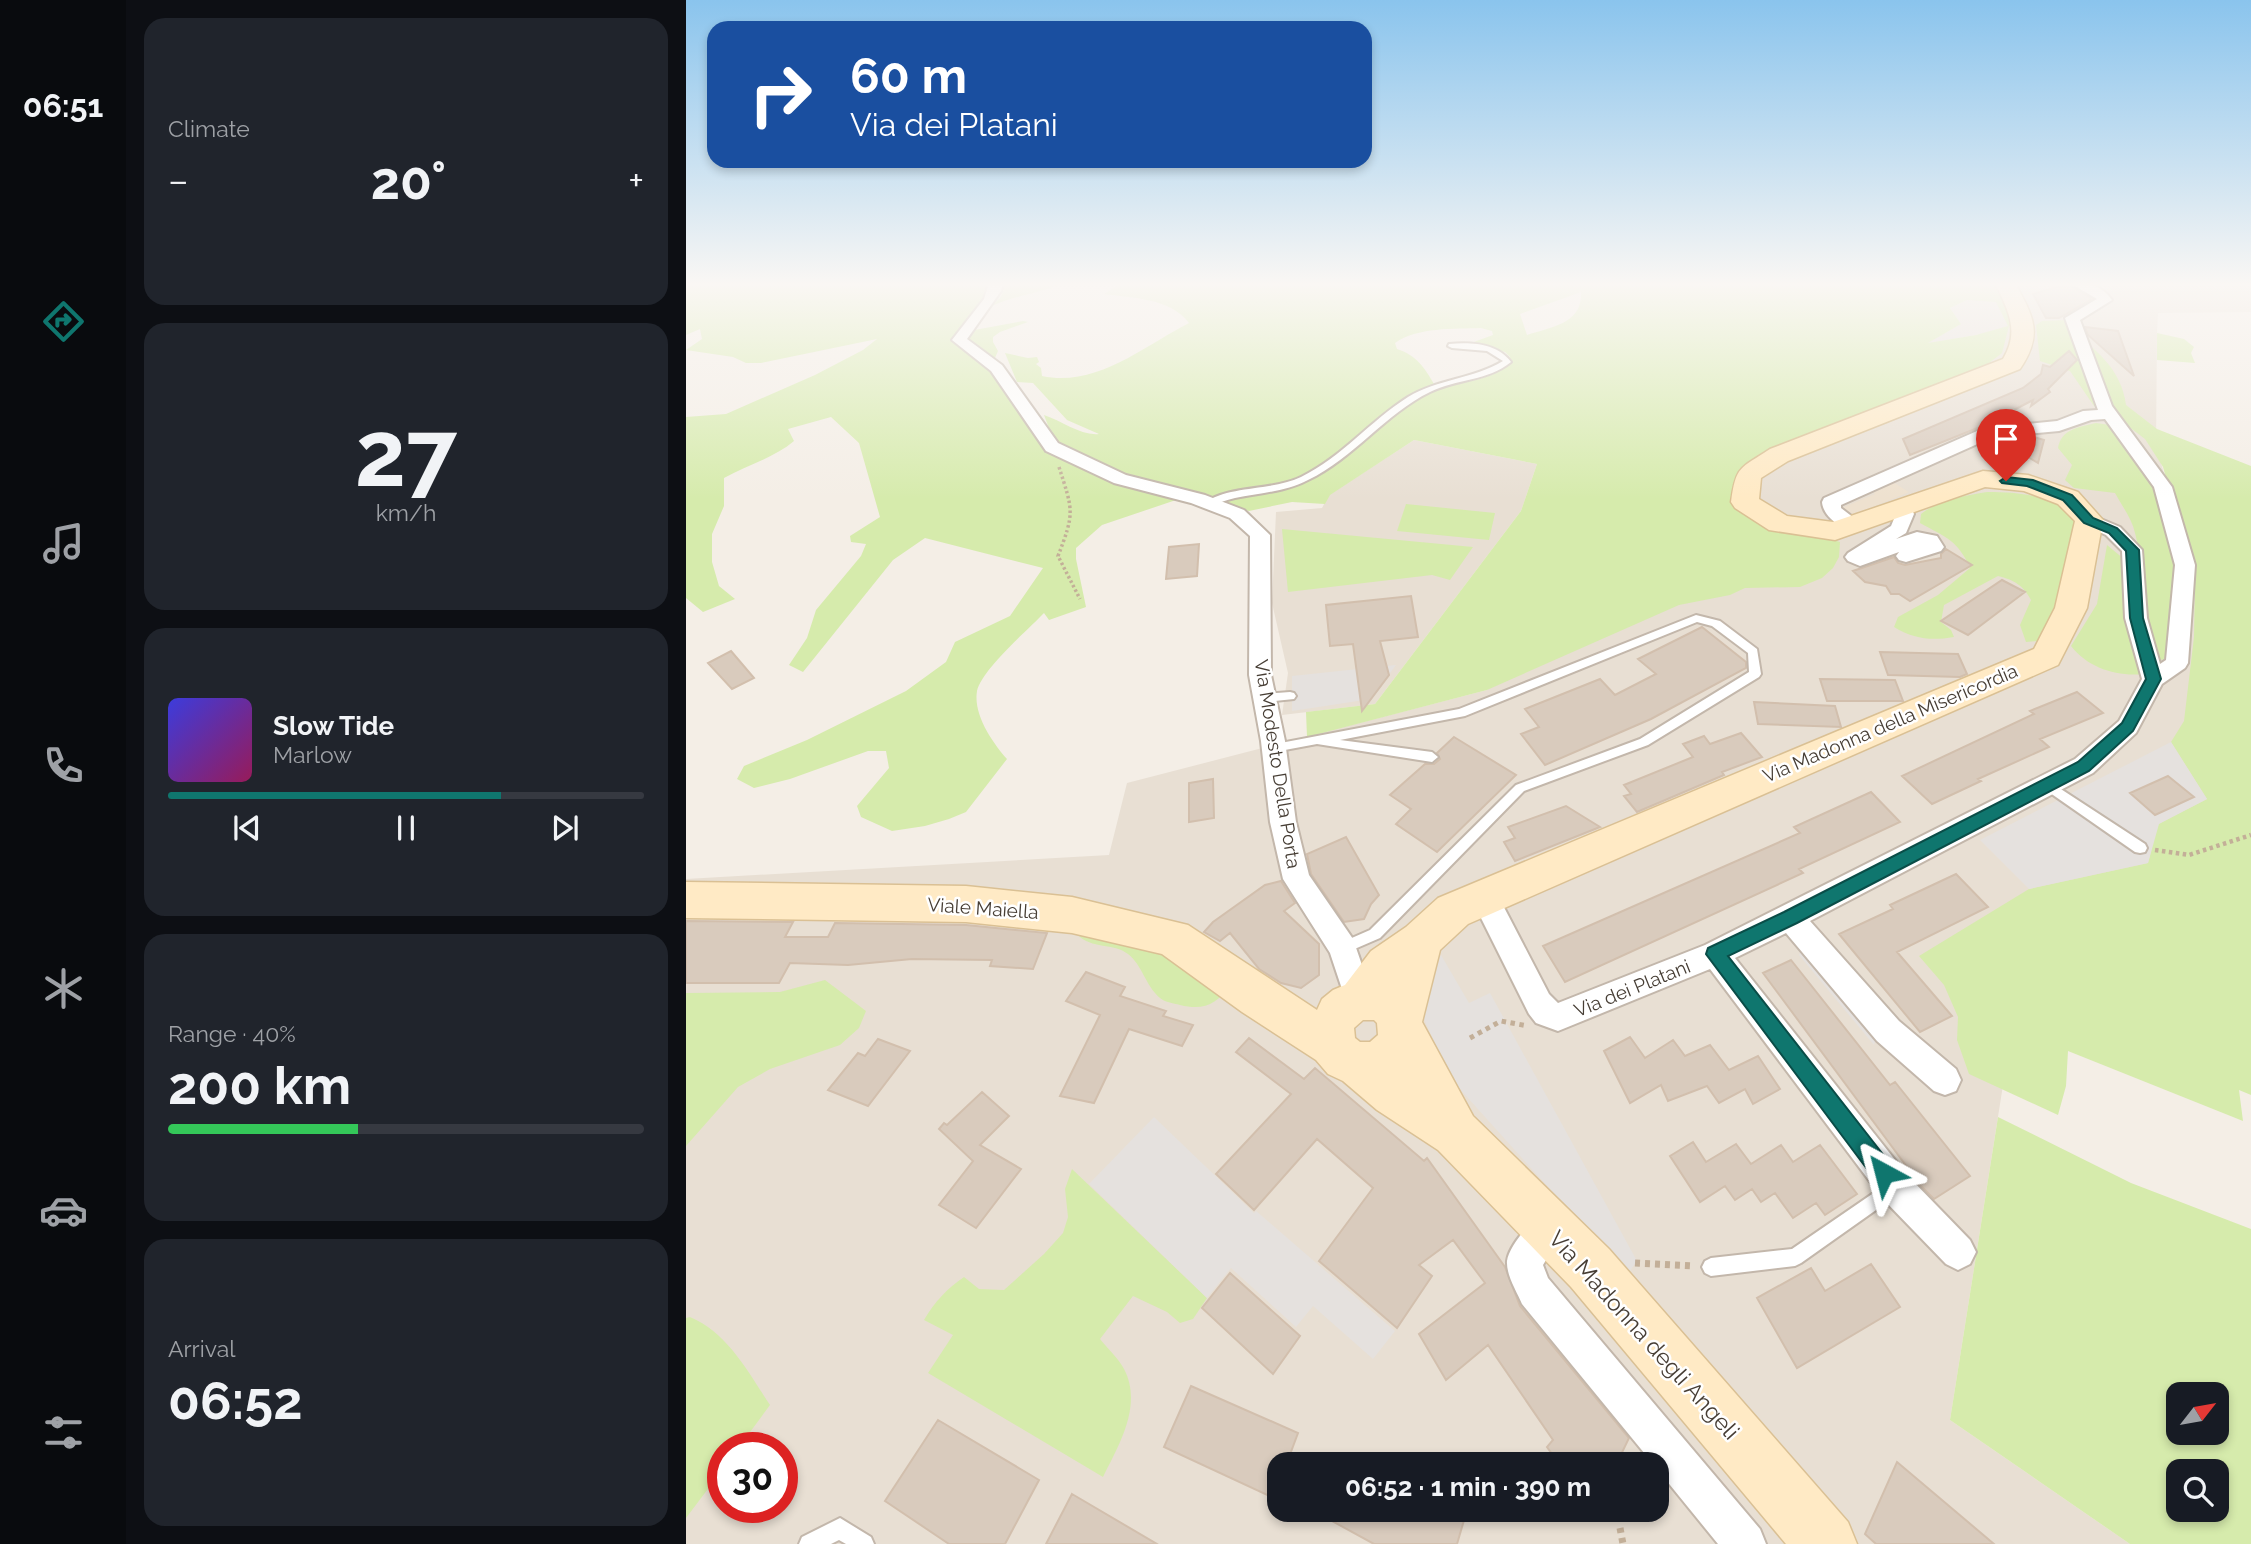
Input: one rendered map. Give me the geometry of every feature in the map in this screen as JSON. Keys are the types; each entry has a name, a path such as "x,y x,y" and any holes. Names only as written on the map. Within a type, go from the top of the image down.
{"main road":[{"path":"2018,355 2012,364 1779,455 1748,475 1745,502 1779,524 1835,531 1983,479 2028,482 2068,498 2089,520"},
{"name":"Via Madonna della Misericordia","path":"1351,1023 1386,965 1421,940 1453,911 2046,657 2071,608 2089,520"},
{"name":"Viale Maiella","path":"686,900 967,904 1072,915 1173,938 1258,998 1351,1023"},
{"path":"1351,1023 1379,1062 1391,1054 1400,1039 1421,940"},
{"path":"1351,1023 1383,1002 1396,1013 1455,1133"},
{"path":"1351,1023 1394,1093 1455,1133"},
{"name":"Via Madonna degli Angeli","path":"1455,1133 1590,1268 1826,1544"}],"street":[{"name":"Via Modesto Della Porta","path":"979,355 997,368 1052,447 1120,479 1209,503 1237,514 1261,535 1258,566 1260,674 1274,748 1283,822 1296,879 1343,948 1351,1023"},
{"path":"2084,355 2104,407 2164,487 2185,565 2177,663 2153,679 2136,618 2132,550 2113,531 2089,520"},
{"path":"1853,525 1832,510 1831,502 1990,432 2059,426 2089,415 2110,414"},
{"path":"1902,508 1905,514 1899,529 1856,557 1860,560 1917,538 1930,540 1934,547 1906,556"},
{"name":"Via dei Platani","path":"1484,896 1539,1004 1548,1013 1558,1017 1715,954 2084,766 2128,727 2153,679"},
{"path":"1790,918 1888,1031 1945,1080"},
{"path":"1715,954 1895,1187 1958,1252"},
{"path":"1549,1227 1525,1261 1535,1291 1745,1544"}],"lane":[{"path":"1209,503 1285,487 1306,478 1333,462 1386,416 1428,389 1478,376 1507,362 1503,355"},
{"path":"1274,748 1461,713 1696,618 1716,623 1753,652 1755,674 1644,742 1520,788 1375,934 1343,948"},
{"path":"1265,698 1290,696"},
{"path":"1311,741 1432,757"},
{"path":"2047,785 2140,848"},
{"path":"1711,1268 1795,1257 1895,1187"},
{"path":"809,1544 841,1528 864,1544"}],"path":[{"path":"1052,447 1071,506 1072,523 1059,556 1062,568 1080,599"},
{"path":"2140,848 2189,855 2251,835"},
{"path":"1470,1038 1501,1021"},
{"path":"1625,1262 1711,1268"},
{"path":"1620,1528 1623,1544"}],"shaded area":[{"path":"1982,355 2157,355 2156,445 2245,764 2016,1003 1950,1420 2130,1544 686,1544 686,879 1109,855 1127,783 1487,690 1707,465 1982,358"},
{"path":"1414,440 1537,464 1521,511 1375,704 1282,715 1288,673 1272,603 1276,512 1322,508 1329,495"},
{"path":"1891,481 1909,492 1853,515 1842,508 1875,494 1870,489"},
{"path":"1396,665 1371,699 1292,711 1292,676"},
{"path":"2171,742 2207,799 2159,824 2148,863 2029,889 1980,840"},
{"path":"1805,945 1878,1030 1874,1045 1799,955"},
{"path":"1441,955 1469,1003 1490,993 1637,1261 1627,1275 1450,1078 1421,1012"},
{"path":"1154,1117 1254,1213 1256,1211 1395,1331 1373,1359 1313,1306 1296,1327 1231,1268 1207,1298 1089,1184"}],"green space":[{"path":"720,355 799,355 761,363 746,363"},
{"path":"853,355 976,355 988,366 1051,453 1055,451 1187,501 1176,500 1102,525 1076,548 1086,607 1049,620 1044,613 987,672 977,691 981,719 990,737 1007,759 966,812 925,826 892,831 861,817 857,806 889,768 886,751 868,751 790,779 754,788 737,779 744,766 807,740 906,691 946,662 955,642 1010,616 1043,568 925,538 893,560 803,672 789,665 807,638 816,610 861,556 866,544 851,542 850,536 880,517 859,443 831,417 788,429 794,441 769,457 724,478 724,506 712,534 712,562 719,586 735,599 703,612 686,598 686,417 726,414"},
{"path":"1006,355 1037,357 1039,362 1036,364 1041,368 1042,376 1062,378 1100,371 1133,355 1410,355 1434,384 1410,396 1319,467 1314,479 1408,405 1439,388 1490,376 1506,365 1510,357 1508,355 1999,355 1989,363 1803,438 1736,496 1813,534 1840,542 1839,557 1833,568 1822,578 1800,587 1745,588 1730,595 1679,605 1487,690 1307,737 1306,712 1375,704 1521,511 1537,464 1414,440 1330,495 1325,504 1292,502 1249,511 1143,482 1073,454 1052,436 1044,415 1078,430 1099,434 1067,420 1033,383 1017,382"},
{"path":"2039,355 2100,355 2119,381 2126,405 2157,429 2251,466 2251,1095 2239,1090 2243,1121 2068,1051 2066,1086 2058,1115 1969,1074 1957,1040 1958,1017 1944,985 1919,956 2029,889 2148,863 2158,824 2207,799 2171,742 2184,721 2194,637 2195,582 2163,467 2145,439 2108,411 2094,406 2070,371 2040,361"},
{"path":"2157,355 2192,355 2195,363 2157,360"},
{"path":"2096,423 2110,425 2143,466 2161,502 2167,523 2174,566 2173,655 2159,661 2147,636 2138,547 2129,518 2115,493 2074,488 2065,480 2072,465 2058,448 2060,442 2072,430"},
{"path":"1987,492 2037,497 2059,506 2080,520 2049,640 2026,642 2020,625 2031,600 2017,584 1998,576 1944,605 1941,622 1951,630 1954,637 1923,638 1894,627 1898,617 1938,595 1970,568 1955,545 1920,523 1921,514 1944,502"},
{"path":"1406,504 1495,513 1489,540 1397,531"},
{"path":"1282,529 1473,547 1450,580 1432,575 1288,592"},
{"path":"2107,545 2124,559 2144,674 2124,674 2104,669 2086,660 2071,646 2097,604"},
{"path":"1107,927 1230,985 1215,1001 1203,1006 1189,1007 1164,1001 1155,993 1128,954 1116,948 1089,942 1078,935 1083,928"},
{"path":"825,980 866,1011 859,1028 840,1045 770,1069 738,1087 686,1146 686,993 780,992"},
{"path":"1998,1117 2131,1183 2251,1229 2251,1544 2130,1544 1950,1420"},
{"path":"1072,1169 1207,1298 1193,1319 1180,1323 1167,1312 1133,1296 1100,1339 1124,1369 1131,1397 1127,1424 1103,1477 928,1373 953,1335 924,1320 932,1307 964,1277 979,1289 1004,1290 1044,1254 1063,1233 1068,1217 1065,1189"},
{"path":"690,1317 703,1324 726,1343 770,1405 750,1432 707,1432 707,1490 686,1518 686,1318"}],"building":[{"path":"2064,355 2073,355 2077,360 2048,389 2050,392 2031,406 2033,400 1985,425 1910,455 1903,439 2023,388 2041,374 2043,365 2050,367"},
{"path":"2110,355 2127,355 2134,376"},
{"path":"2030,436 2044,440 2038,463 2028,457 2001,457 1989,442"},
{"path":"1199,544 1197,576 1166,579 1169,547"},
{"path":"1946,549 1972,565 1910,601 1899,594 1891,594 1886,586 1865,582 1853,571 1894,557 1898,563 1905,565 1941,558"},
{"path":"2002,580 2025,592 1968,635 1941,621"},
{"path":"1411,596 1418,637 1380,641 1389,675 1362,711 1353,644 1330,646 1326,605"},
{"path":"1702,627 1746,662 1746,668 1651,719 1545,765 1521,734 1539,727 1525,709 1600,679 1615,695 1656,674 1638,659"},
{"path":"731,651 754,678 732,689 708,663"},
{"path":"1880,652 1958,654 1967,674 1960,677 1888,675"},
{"path":"1820,679 1895,680 1903,701 1827,701"},
{"path":"2077,692 2103,713 2040,739 2049,747 1978,779 1981,781 1932,804 1902,776 2034,714 2030,711"},
{"path":"1754,702 1835,706 1841,727 1758,724"},
{"path":"1741,733 1762,757 1722,772 1724,775 1637,812 1624,796 1631,794 1624,785 1693,757 1683,744 1704,736 1710,744"},
{"path":"1454,737 1516,775 1437,852 1396,824 1411,809 1390,795 1425,764 1434,764 1440,759 1437,753"},
{"path":"2168,776 2194,797 2155,815 2130,793"},
{"path":"1213,779 1214,818 1189,822 1189,783"},
{"path":"1871,792 1900,822 1799,869 1803,873 1565,982 1543,946 1800,833 1794,827"},
{"path":"1566,806 1600,827 1515,861 1504,842 1515,838 1508,827"},
{"path":"1346,837 1379,895 1364,919 1344,922 1311,874 1307,854"},
{"path":"1956,874 1988,907 1897,952 1952,1016 1920,1032 1839,934 1893,909 1890,905"},
{"path":"1281,881 1295,903 1284,911 1319,944 1319,975 1301,988 1281,983 1259,969 1230,933 1220,941 1204,932 1213,922 1265,885"},
{"path":"686,921 793,922 785,937 828,937 835,923 966,925 1047,933 1033,969 990,966 992,960 912,959 848,965 790,963 779,983 686,983"},
{"path":"1791,960 1890,1085 1895,1082 1970,1176 1934,1199 1922,1187 1763,973"},
{"path":"1086,972 1125,987 1120,996 1166,1011 1163,1016 1193,1025 1182,1046 1129,1029 1094,1103 1060,1096 1100,1015 1066,1001"},
{"path":"1630,1037 1645,1058 1673,1040 1685,1056 1710,1045 1729,1070 1758,1056 1780,1089 1753,1104 1745,1089 1719,1103 1707,1086 1668,1101 1661,1085 1630,1103 1604,1051"},
{"path":"1249,1038 1304,1079 1315,1068 1424,1161 1427,1158 1505,1267 1520,1306 1629,1438 1622,1452 1551,1452 1547,1447 1553,1440 1488,1345 1446,1380 1419,1334 1485,1283 1453,1240 1419,1265 1432,1276 1397,1328 1319,1261 1373,1188 1317,1139 1254,1210 1216,1174 1291,1094 1236,1052"},
{"path":"878,1039 910,1051 868,1106 828,1090 858,1053 865,1056"},
{"path":"982,1092 1009,1116 980,1145 1021,1169 976,1228 939,1205 973,1161 939,1129 944,1123 947,1125"},
{"path":"1693,1142 1706,1162 1736,1144 1751,1164 1781,1145 1793,1162 1820,1145 1857,1194 1825,1215 1816,1203 1793,1218 1775,1193 1761,1202 1752,1189 1735,1200 1725,1186 1700,1202 1670,1156"},
{"path":"1871,1264 1900,1307 1797,1368 1757,1298 1811,1268 1825,1291"},
{"path":"1230,1273 1300,1336 1273,1374 1202,1308"},
{"path":"1191,1386 1298,1433 1291,1452 1267,1452 1267,1495 1164,1447"},
{"path":"938,1420 1039,1480 1005,1544 949,1544 885,1501"},
{"path":"1897,1462 1994,1544 1876,1544 1865,1534"},
{"path":"1072,1494 1157,1544 1046,1544"},
{"path":"1334,1522 1463,1522 1457,1544 1374,1544"}],"route":[{"path":"1884,1173 1715,954 2084,766 2128,727 2153,679 2136,618 2132,550 2113,531 2089,520 2068,498 2028,482 2006,481"}]}
